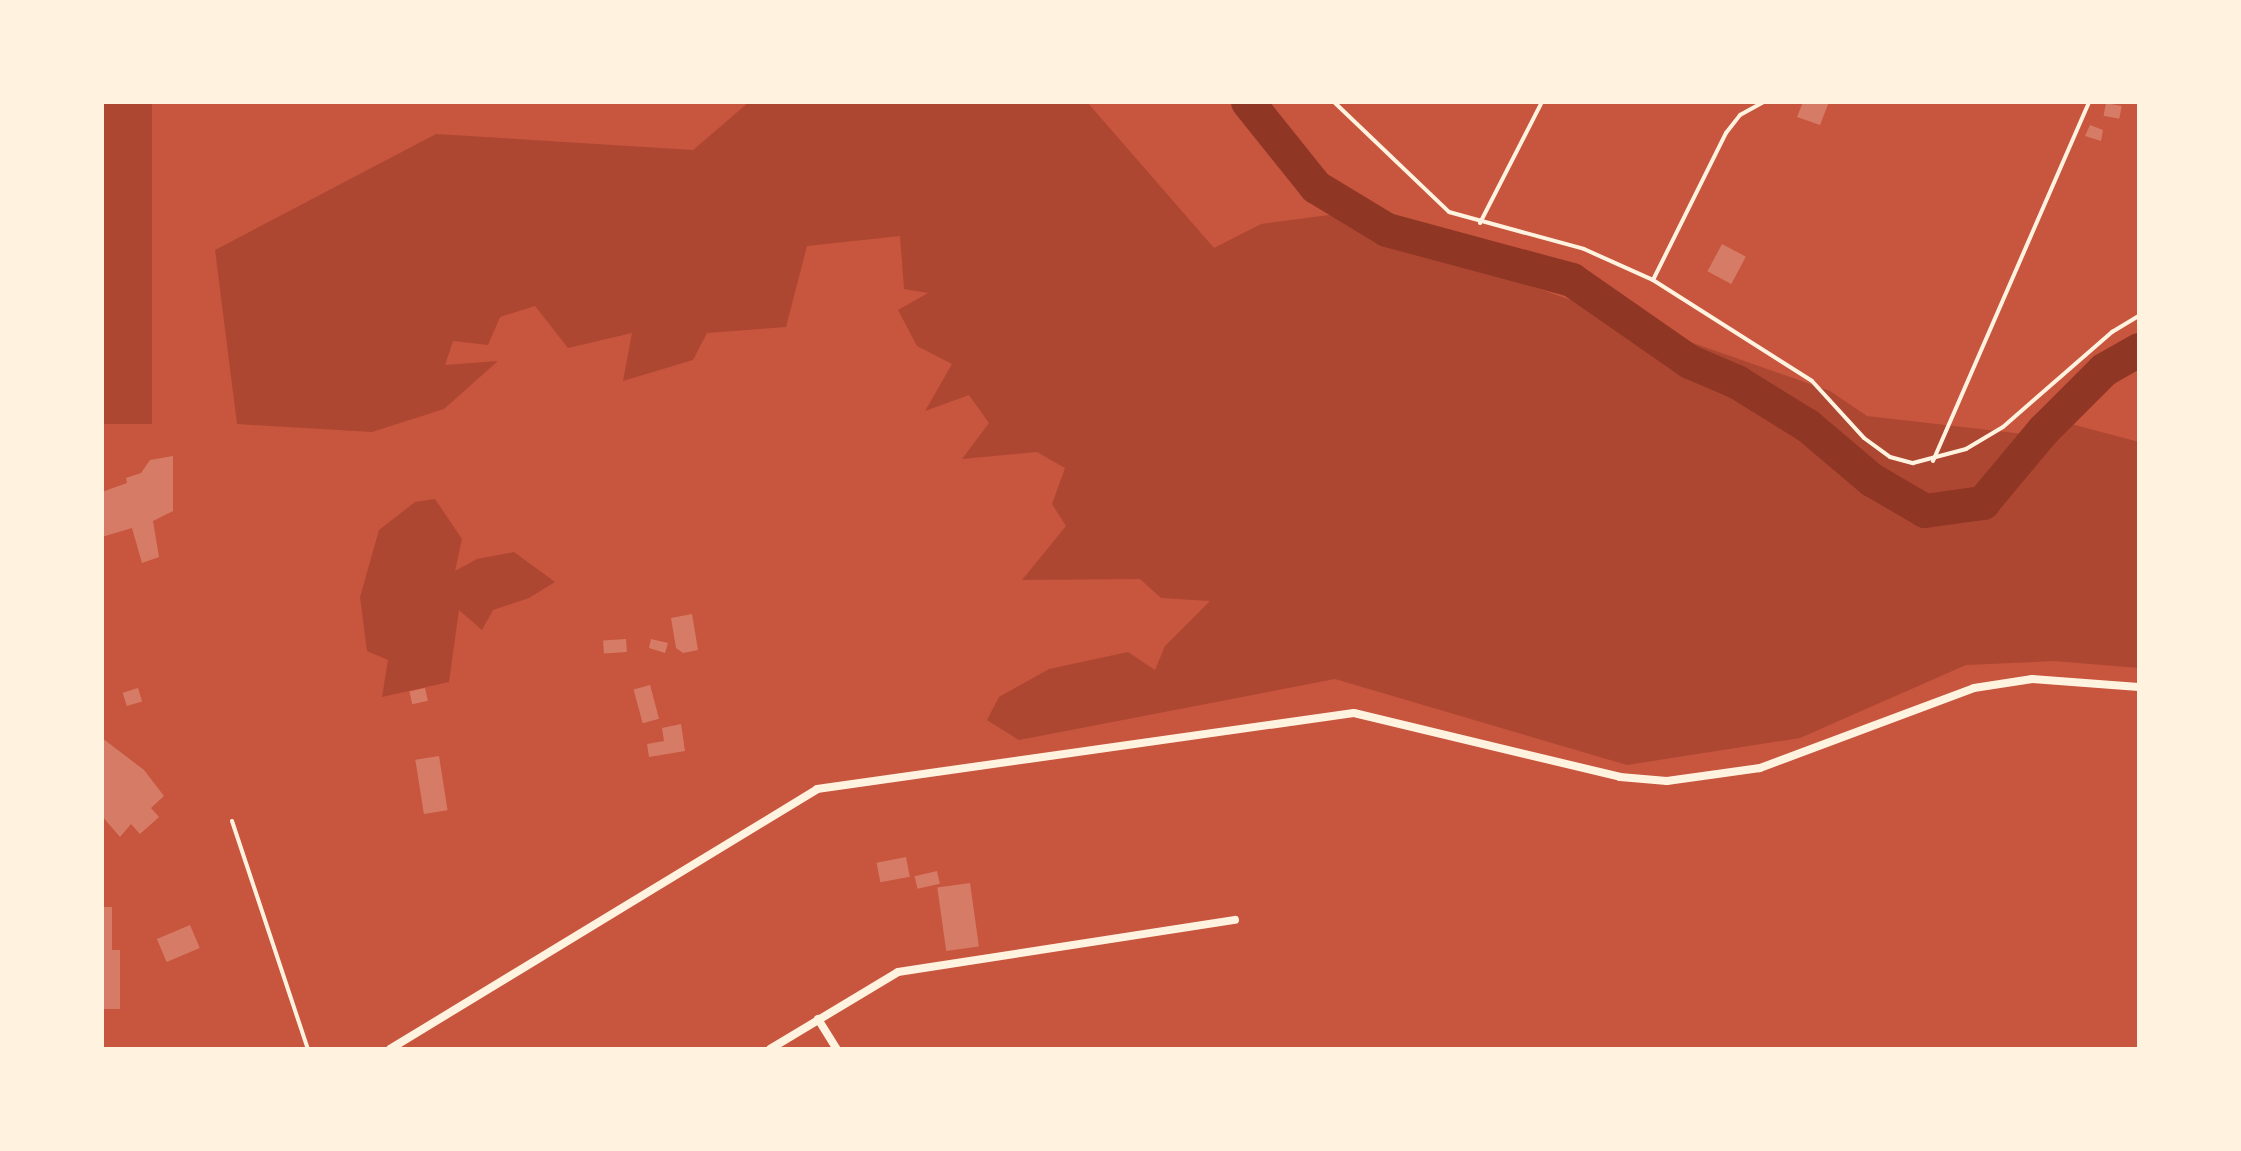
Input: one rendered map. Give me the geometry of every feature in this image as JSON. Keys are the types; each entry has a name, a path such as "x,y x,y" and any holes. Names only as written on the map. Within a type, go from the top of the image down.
{"street":[{"path":"390,1049 797,798 840,785 1354,713 1620,777 1667,781 1760,768 1974,688 2032,679 2139,687"},
{"path":"770,1049 898,972 1235,920"},
{"path":"818,1019 837,1049"}],"lane":[{"path":"1334,102 1449,212 1480,223 1584,249 1653,280 1812,381 1864,438 1890,457 1933,461 2003,427 2112,332 2139,316"},
{"path":"1480,223 1542,102"},
{"path":"1653,280 1726,133 1740,115 1763,102"},
{"path":"1933,461 2089,102"},
{"path":"232,821 308,1049"}],"shaded area":[{"path":"102,102 152,102 152,424 102,424"},
{"path":"749,102 1087,102 1214,248 1261,224 1329,215 1830,391 1867,416 2032,435 2071,424 2139,442 2139,668 2054,661 1966,665 1800,738 1627,765 1335,679 1019,740 987,720 999,697 1049,669 1128,652 1155,670 1165,646 1210,601 1161,598 1140,579 1022,580 1066,526 1052,504 1065,468 1037,452 962,459 989,423 969,395 925,411 952,364 917,346 898,310 928,293 904,289 900,236 807,246 786,327 707,333 693,360 623,381 632,333 568,348 535,306 500,317 488,345 453,341 445,365 498,361 444,409 372,432 237,424 215,250 436,134 693,150"},
{"path":"435,499 462,539 455,571 477,559 514,552 555,582 529,598 493,610 482,630 459,610 449,682 382,697 388,660 367,651 360,597 379,530 415,502"}],"building":[{"path":"1803,102 1829,102 1820,125 1797,117"},
{"path":"2106,103 2122,106 2119,119 2104,116"},
{"path":"2090,125 2103,130 2101,141 2085,136"},
{"path":"1722,244 1746,257 1731,284 1707,271"},
{"path":"173,456 173,511 153,521 159,557 142,563 132,528 102,537 102,492 127,483 126,478 141,473 150,460"},
{"path":"692,614 698,650 683,653 676,648 671,618"},
{"path":"626,639 627,652 604,654 603,641"},
{"path":"651,639 668,643 665,653 649,648"},
{"path":"650,685 659,719 643,723 634,689"},
{"path":"138,688 142,701 127,706 123,693"},
{"path":"425,688 428,701 412,704 409,692"},
{"path":"681,724 685,751 649,757 647,744 664,741 662,728"},
{"path":"102,738 144,770 164,796 151,808 159,817 140,834 131,824 120,837 102,816"},
{"path":"439,756 448,810 424,814 415,760"},
{"path":"906,857 910,877 880,882 877,863"},
{"path":"937,871 940,884 918,889 915,876"},
{"path":"970,883 979,946 946,951 937,888"},
{"path":"102,907 112,907 112,950 120,950 120,1009 102,1009"},
{"path":"190,925 200,948 167,962 157,939"}],"waterway":[{"path":"1248,102 1316,187 1387,230 1572,280 1690,362 1737,382 1808,426 1872,480 1925,511 1983,503 2043,431 2104,370 2139,350"}]}
